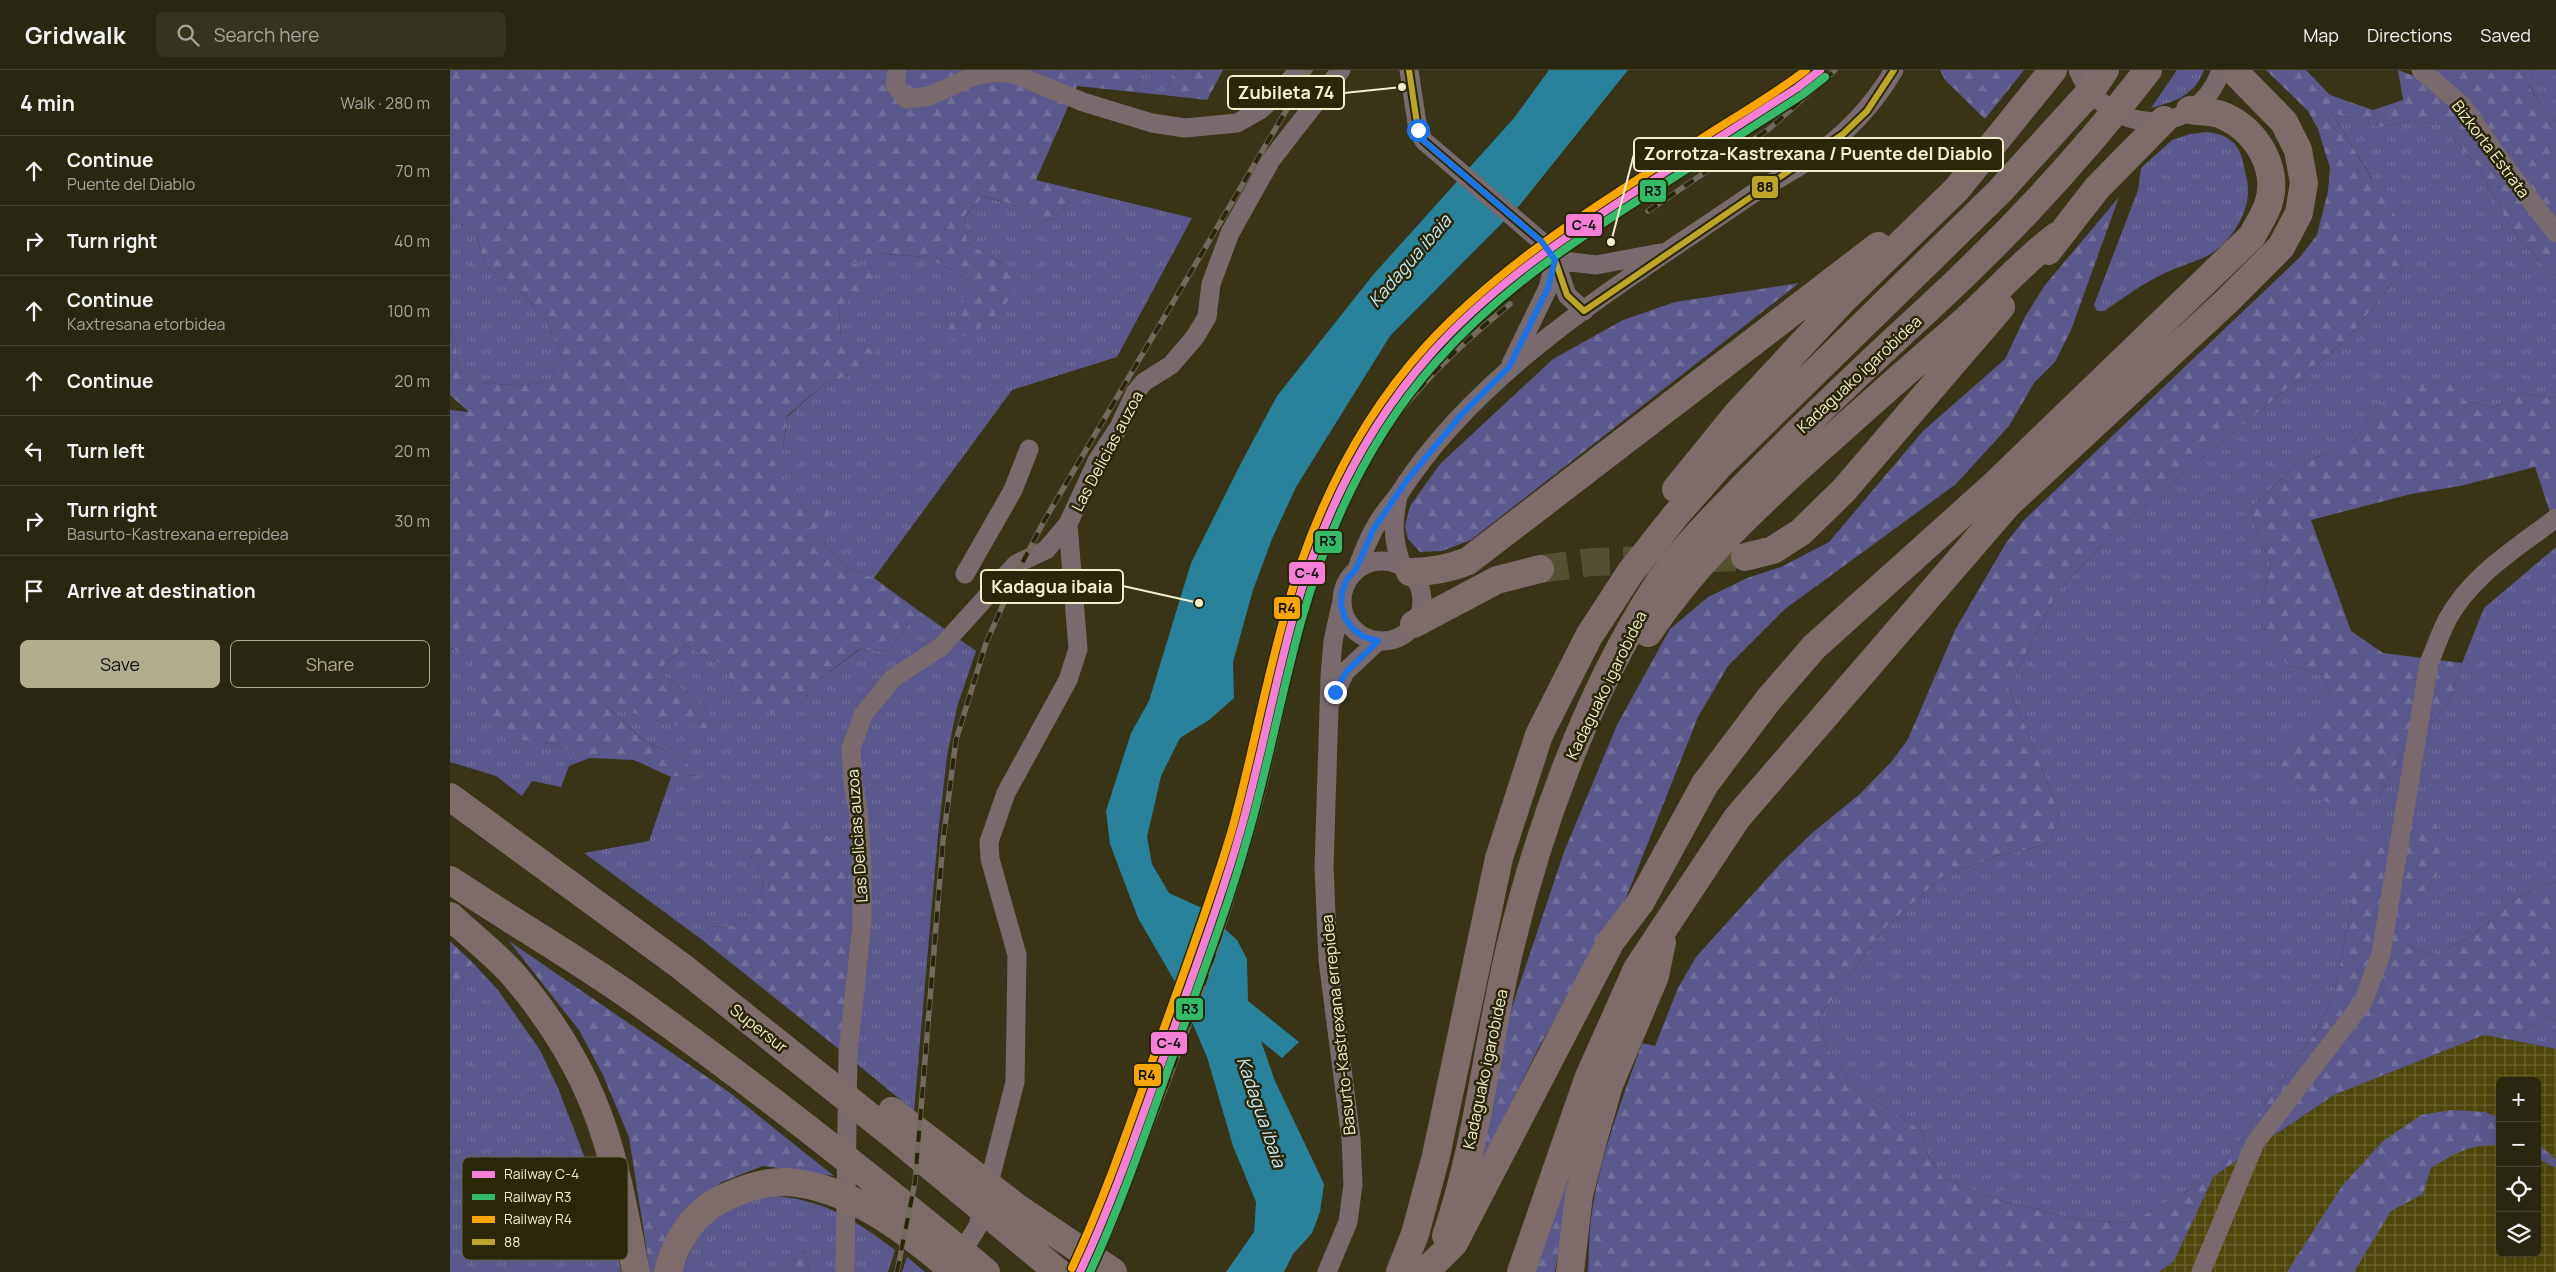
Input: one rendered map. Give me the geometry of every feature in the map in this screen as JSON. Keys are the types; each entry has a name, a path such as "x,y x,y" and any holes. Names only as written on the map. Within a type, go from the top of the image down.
{"highway":[{"path":"1539,735 1547,685 1611,572 1737,414 1843,300 1957,189 2053,70"},
{"name":"Kadaguako igarobidea","path":"1400,1272 1415,1234 1436,1156 1499,858 1539,735 1590,636 1630,573 1675,516 1758,426 1900,291 1999,192 2090,92 2106,70"},
{"name":"Kadaguako igarobidea","path":"1433,1272 1449,1226 1470,1143 1510,947 1526,890 1570,754 1625,640 1656,588 1698,534 1817,411 1970,270 2036,202 2112,116 2148,70"},
{"path":"1521,1272 1588,1079 1637,969 1737,818 2007,505 2227,301 2281,247 2299,213 2304,183 2298,150 2284,122 2233,70"},
{"path":"1425,1272 1454,1243 1611,941 1640,903 1705,784 1770,699 1814,647 1992,488 2252,236 2268,204 2270,178 2265,154 2251,134 2224,115 2190,110"},
{"path":"1745,557 1773,550 1802,532 1844,490 2038,264 2058,235 2155,121"},
{"path":"1406,569 1436,571 1468,561 1886,240 1980,142 2006,126"},
{"path":"1596,699 1632,655 1678,592 1727,536 1873,400 1960,326 2032,255 2058,235"},
{"path":"1414,624 1497,580 1540,569"},
{"name":"Supersur","path":"450,797 672,959 898,1139 1058,1272"},
{"path":"450,880 630,996 773,1102 896,1198 986,1272"},
{"path":"1502,1272 1557,1108 1621,960 1640,903"},
{"path":"450,916 516,977 550,1022 578,1072 601,1123 611,1157"},
{"path":"1570,1272 1579,1195 1594,1137 1609,1085 1655,976 1666,926"},
{"path":"672,959 760,1010 1019,1208 1113,1272"},
{"path":"668,1272 672,1252 694,1219 717,1200 752,1186 786,1182 821,1188 866,1208 925,1247 955,1272"},
{"path":"628,1232 636,1272"}],"street":[{"path":"897,70 895,84 907,99 929,96 974,76 996,72 1014,74 1082,102 1152,123 1185,128 1237,123 1260,110 1282,90 1298,70"},
{"name":"Las Delicias auzoa","path":"845,1272 848,1053 862,923 862,864 851,748 862,715 893,678 941,646 1016,564 1046,550 1068,524 1093,469 1119,428 1144,382 1171,365 1199,330 1206,317 1211,284 1230,233 1271,160 1341,70"},
{"path":"1409,70 1418,130 1424,141 1542,242 1555,260 1567,295 1584,311"},
{"path":"1398,496 1393,519 1394,535 1406,569 1421,592 1420,614 1414,624 1404,634 1392,640 1378,641 1364,637 1353,629 1345,618 1341,605 1342,592 1347,579 1356,569 1373,530 1398,496 1407,480 1462,414 1509,367 1584,311 1670,250 1767,184 1811,158 1843,134 1867,110 1894,70"},
{"path":"2078,70 2084,84 2095,99 2110,110 2127,118 2155,121 2190,110 2211,91 2221,70"},
{"name":"Bizkorta Estrata","path":"2421,70 2462,106 2502,163 2556,233"},
{"path":"1282,90 1315,103"},
{"path":"1555,260 1596,265 1670,250"},
{"path":"1509,367 1548,288 1555,260"},
{"path":"965,574 1013,490 1029,449"},
{"path":"2202,1272 2255,1143 2363,1002 2381,954 2429,663 2448,619 2471,586 2491,567 2556,518"},
{"name":"Las Delicias auzoa","path":"951,1272 978,1226 1015,1082 1017,955 990,859 989,842 1006,793 1068,680 1078,649 1068,524"},
{"path":"1356,569 1378,560 1391,561 1406,569"},
{"name":"Basurto-Kastrexana errepidea","path":"1327,1272 1348,1222 1353,1184 1351,1139 1328,960 1324,867 1328,713 1333,641 1341,605"},
{"name":"Basurto-Kastrexana errepidea","path":"1328,713 1335,692 1346,672 1378,641"}],"shaded area":[{"path":"2484,1035 2556,1049 2556,1272 2159,1272 2174,1260 2214,1176 2334,1095"}],"green space":[{"path":"450,70 1144,70 1134,92 1077,86 1036,180 1077,190 1056,218 1035,224 1014,205 983,196 964,217 968,243 1002,263 1018,283 1002,312 970,335 940,343 974,284 950,269 924,257 876,253 853,263 875,271 864,297 839,305 841,337 877,351 861,371 824,384 787,416 783,448 783,483 810,515 831,506 823,541 844,566 874,578 919,611 888,651 859,649 823,677 799,705 770,714 732,687 725,666 685,645 658,672 707,707 720,730 664,723 604,704 646,742 681,757 698,775 671,777 634,760 590,758 556,745 501,736 485,712 481,702 477,674 470,659 450,648 450,410 469,412 450,395 450,329 456,343 458,369 481,382 520,386 551,380 561,356 547,321 520,291 485,266 476,234 450,216"},
{"path":"1144,70 1178,70 1163,95 1134,92"},
{"path":"1178,70 1223,70 1207,100 1163,95"},
{"path":"1940,70 2024,70 1985,119 1945,80"},
{"path":"2177,70 2204,70 2200,79 2189,92 2176,100 2151,108"},
{"path":"2266,70 2306,70 2330,95 2373,110 2403,100 2398,70 2414,76 2412,70 2534,70 2529,86 2540,104 2556,121 2556,280 2509,226 2481,171 2441,124 2410,121 2381,127 2332,113 2402,228 2406,261 2389,288 2347,339 2118,528 2058,591 2008,688 2026,728 2060,815 2049,844 1997,856 1942,877 1885,928 1818,1018 1829,1051 1855,1088 1921,1130 1928,1156 1944,1179 2005,1202 2081,1220 2130,1223 2214,1176 2174,1261 2159,1272 1588,1272 1590,1225 1595,1196 1605,1152 1619,1108 1642,1043 1655,1046 1678,988 1696,957 1780,864 1812,833 1860,794 1892,761 1908,739 1955,630 2006,543 2024,520 2300,257 2317,235 2328,191 2330,168 2318,129 2308,111"},
{"path":"2534,70 2556,70 2556,121 2540,104 2529,85"},
{"path":"2332,113 2381,127 2410,121 2441,124 2481,171 2509,226 2556,280 2556,397 2548,398 2521,393 2494,408 2464,400 2376,406 2357,438 2333,452 2297,464 2250,509 2259,537 2271,563 2261,605 2288,665 2323,675 2332,704 2311,726 2379,797 2404,749 2436,718 2452,696 2462,663 2484,608 2556,547 2556,881 2514,899 2471,937 2432,955 2409,946 2409,909 2438,873 2352,903 2334,995 2315,1033 2214,1176 2130,1223 2081,1220 2005,1202 1944,1179 1928,1156 1921,1130 1855,1088 1829,1051 1818,1018 1885,928 1942,877 1997,856 2049,844 2060,815 2026,728 2008,688 2058,591 2118,528 2347,339 2389,288 2406,261 2372,178"},
{"path":"2207,132 2227,138 2237,146 2240,152 2248,183 2248,193 2247,203 2240,222 2221,246 2205,257 2164,273 2104,311 2097,311 2094,305 2138,190 2141,168 2172,140 2190,134"},
{"path":"1077,190 1192,218 1117,357 1012,390 874,578 844,566 823,541 810,515 783,483 783,448 787,417 824,384 861,371 876,351 841,337 839,305 874,271 852,263 875,253 924,257 950,269 974,284 959,311 1002,263 968,243 964,218 982,196 1014,205 1035,224 1056,218"},
{"path":"2119,197 2071,330 2055,362 2034,383 2009,426 1956,484 1785,609 1728,666 1698,717 1626,898 1540,1045 1476,1174 1510,1013 1564,852 1617,725 1670,629 1708,597 1747,578 1781,567 1829,542 1923,431 2005,359 2025,317 2045,285"},
{"path":"450,216 476,234 485,266 520,291 547,321 561,356 551,380 520,386 481,382 458,369 456,343 450,329"},
{"path":"1799,283 1471,540 1442,551 1420,552 1408,539 1405,526 1410,506 1440,464 1553,359 1623,320 1675,302"},
{"path":"2422,380 2452,381 2464,400 2494,408 2521,393 2548,398 2556,397 2556,530 2535,467 2460,486 2411,494 2311,520 2351,631 2383,653 2462,663 2452,696 2436,718 2404,749 2379,797 2349,809 2311,796 2280,778 2281,751 2332,704 2323,675 2288,665 2266,641 2261,605 2271,563 2259,537 2250,509 2297,464 2333,452 2357,438 2376,406"},
{"path":"919,611 976,651 957,707 947,756 938,835 914,1111 840,1050 852,924 743,846 763,875 762,893 741,925 710,927 701,939 584,853 649,841 671,777 697,775 681,757 646,742 603,703 664,723 707,707 658,672 685,645 725,666 732,687 799,705 823,677 860,649 888,651"},
{"path":"450,648 462,652 476,663 480,690 533,741 556,745 590,758 569,766 561,787 532,781 522,796 496,776 450,762"},
{"path":"2433,815 2439,835 2438,873 2409,909 2409,946 2432,955 2471,937 2514,899 2556,881 2556,1021 2548,1017 2526,1029 2516,1041 2484,1035 2334,1095 2214,1176 2315,1033 2334,995 2352,903 2337,880 2383,842"},
{"path":"794,818 832,839 848,877 852,924 840,1050 701,939 710,927 741,925 762,893 763,875 743,846 763,820"},
{"path":"450,941 473,963 452,995 450,995"},
{"path":"509,941 729,1092 834,1176 763,1166 722,1182 686,1209 658,1272 650,1272 629,1137 603,1075 579,1030"},
{"path":"473,963 498,990 540,1050 558,1088 585,1157 462,1157 462,1260 619,1260 621,1272 450,1272 450,995 452,995"},
{"path":"2548,1017 2556,1021 2556,1049 2516,1041 2526,1029"},
{"path":"2451,1110 2485,1112 2496,1116 2496,1145 2463,1150 2431,1168 2423,1194 2391,1211 2354,1272 2287,1272 2342,1186 2383,1141 2421,1115"},
{"path":"1577,1143 1555,1272 1535,1272"},
{"path":"2541,1146 2556,1160 2556,1168 2541,1160"},
{"path":"767,1195 787,1197 821,1205 850,1219 895,1250 888,1272 809,1272 804,1250 780,1272 682,1272 697,1239 712,1220 722,1213"},
{"path":"804,1250 809,1272 780,1272"},
{"path":"907,1257 925,1272 902,1272"}],"water":[{"path":"1549,70 1628,70 1519,206 1390,336 1296,487 1272,539 1253,590 1233,662 1234,698 1209,720 1180,738 1161,776 1147,837 1152,864 1169,893 1202,908 1237,940 1247,959 1248,1001 1299,1042 1282,1058 1261,1041 1275,1081 1324,1184 1320,1212 1312,1233 1293,1254 1284,1272 1226,1272 1254,1232 1256,1202 1233,1146 1207,1057 1174,980 1138,918 1110,844 1106,811 1131,733 1149,701 1191,563 1277,396 1373,275 1514,118"}],"tunnel":[{"path":"1540,569 1592,562 1745,557"}],"railway":[{"path":"897,1272 915,1182 943,841 956,740 986,643 1017,573 1044,521 1310,70"},
{"path":"1648,211 1769,129 1835,70"},
{"path":"1092,1272 1112,1229 1163,1094 1197,1003 1228,911 1260,804 1307,606 1333,528 1350,490 1384,432 1434,373 1471,337 1510,304"}],"rail line":[{"name":"R4","path":"1072,1268 1118,1156 1223,859 1295,581 1322,509 1357,440 1378,407 1426,346 1490,285 1559,232 1770,96 1806,70"},
{"name":"C-4","path":"1080,1272 1127,1158 1223,888 1247,809 1293,618 1316,547 1346,479 1364,447 1405,385 1429,356 1480,305 1508,281 1595,217 1797,88 1820,70"},
{"name":"R3","path":"1090,1272 1135,1162 1231,892 1255,812 1294,649 1312,587 1338,517 1371,452 1391,420 1436,362 1514,287 1572,244 1802,95 1825,77"}],"transit line":[{"name":"88","path":"1409,70 1418,130 1424,141 1542,242 1555,260 1567,295 1584,311 1843,134 1867,111 1894,70"}],"place":[{"name":"Zubileta 74","path":"1402,87"},
{"name":"Zorrotza-Kastrexana / Puente del Diablo","path":"1611,242"},
{"name":"Kadagua ibaia","path":"1199,603"}],"route":[{"path":"1335,692 1346,672 1378,641 1364,637 1353,629 1345,618 1341,605 1342,592 1347,579 1356,569 1363,549 1373,530 1384,512 1398,496 1407,480 1462,414 1509,367 1548,288 1555,260 1542,242 1424,141 1418,130"}]}
